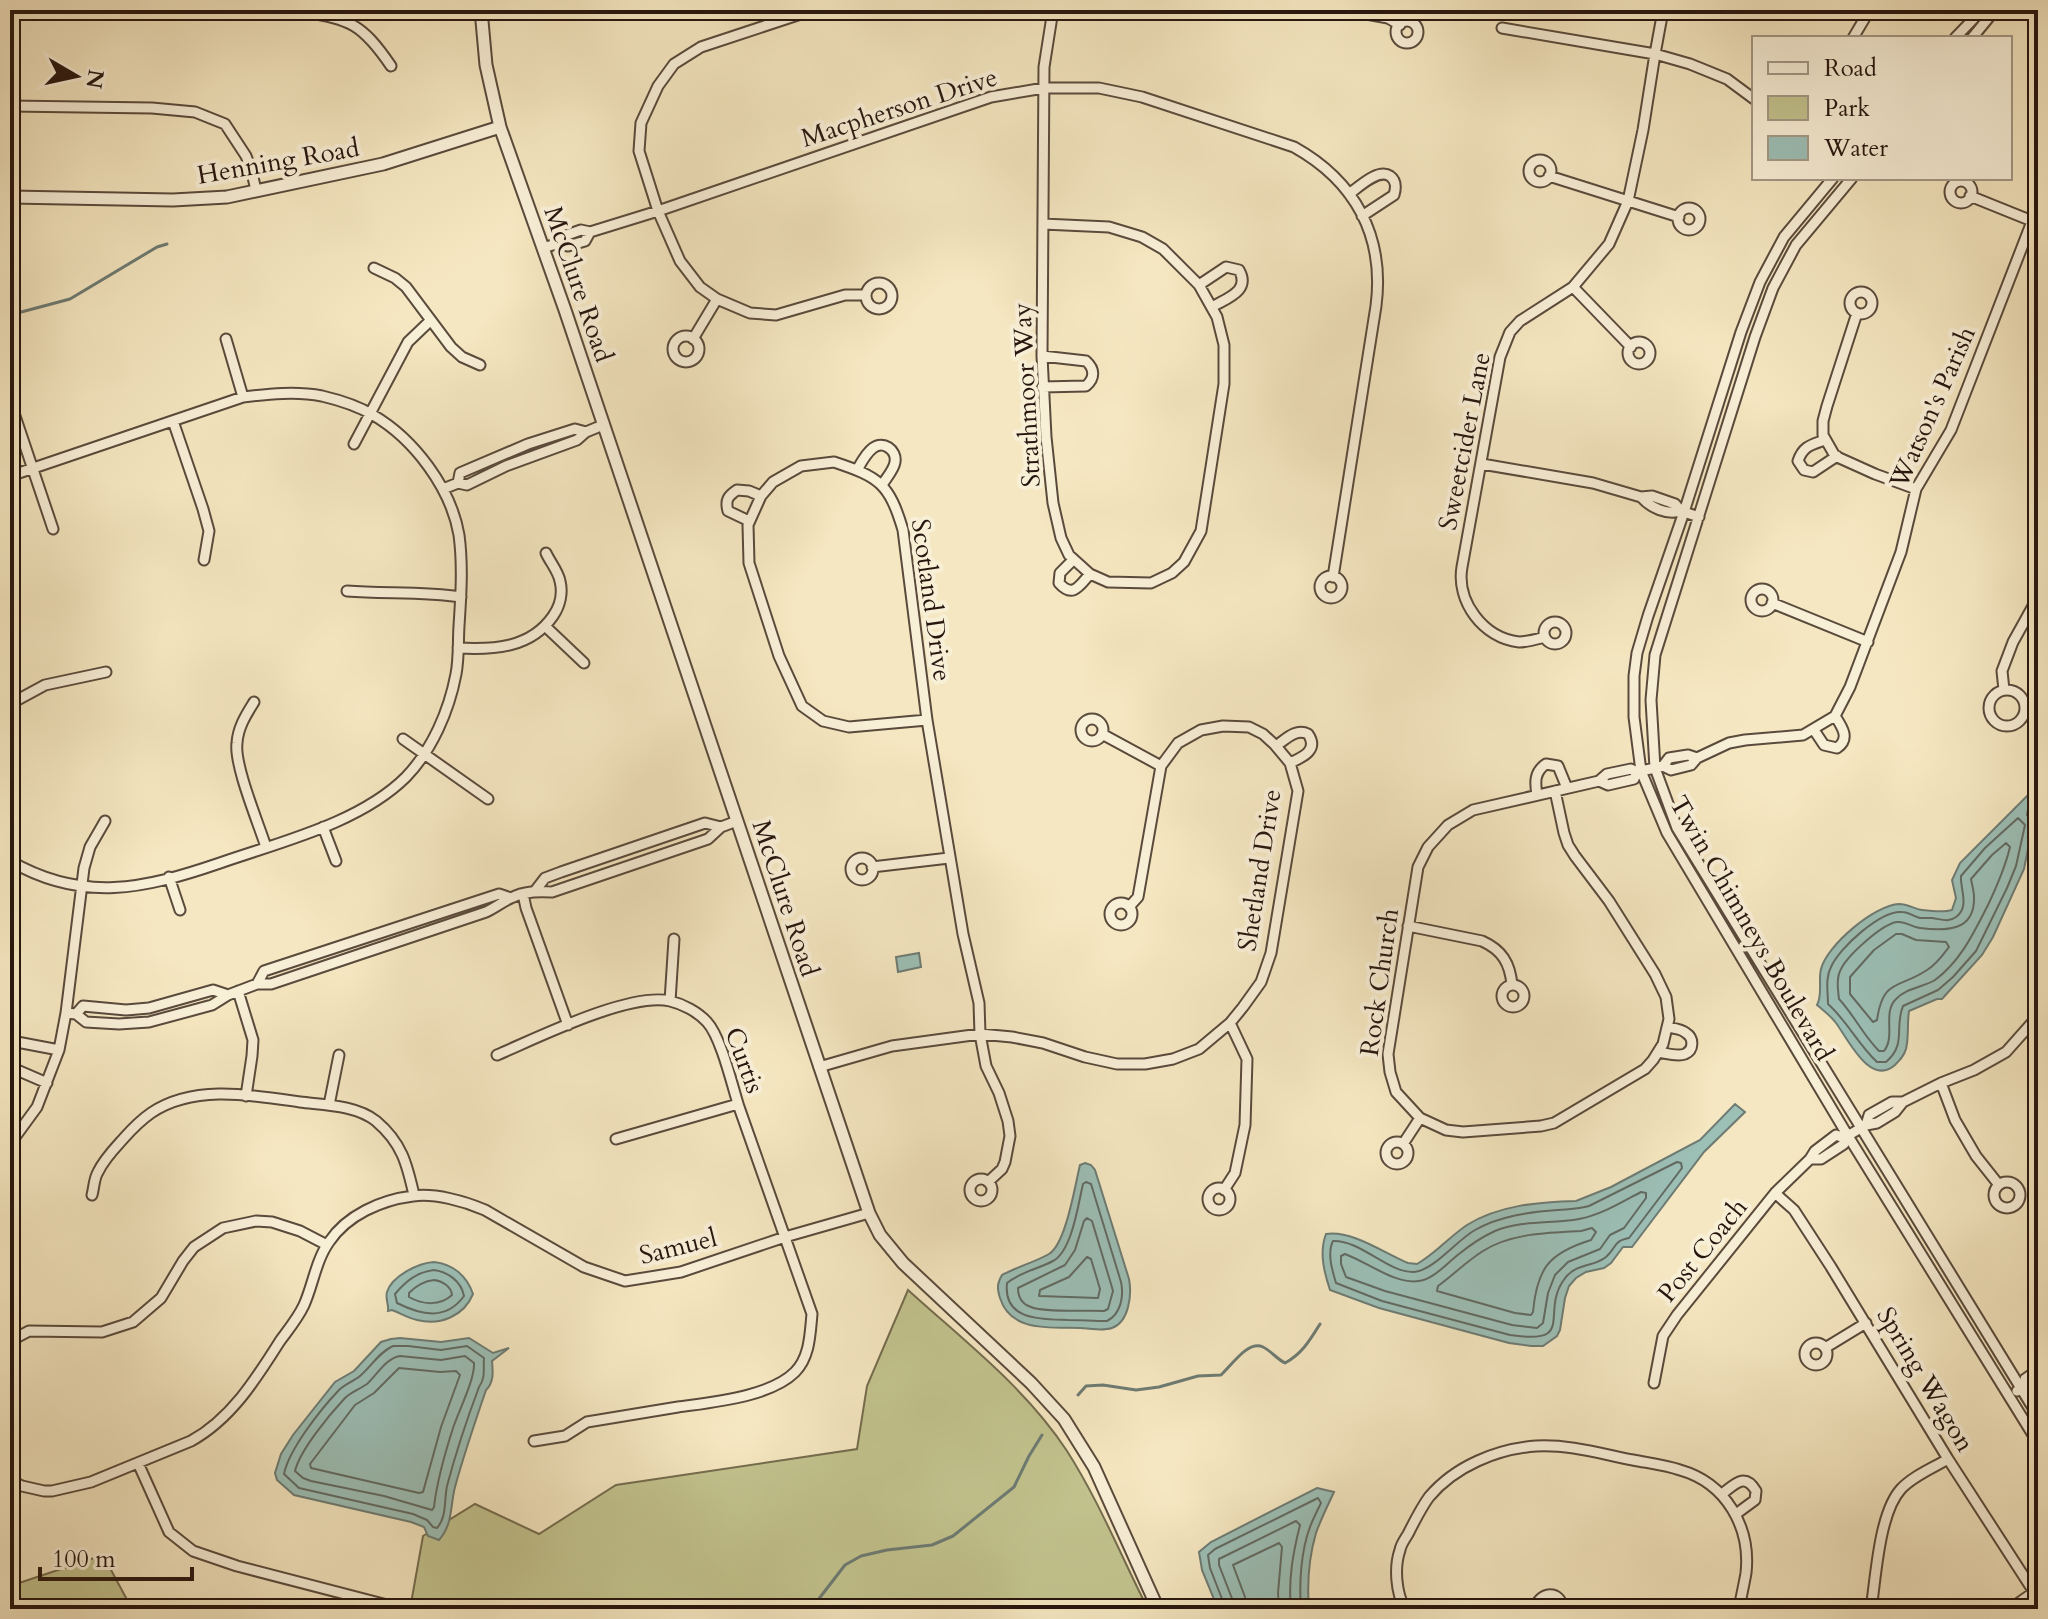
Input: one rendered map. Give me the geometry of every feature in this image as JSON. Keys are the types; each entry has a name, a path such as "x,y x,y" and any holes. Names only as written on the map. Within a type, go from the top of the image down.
{"street":[{"path":"294,10 349,21 375,43 391,66"},
{"name":"McClure Road","path":"481,10 486,65 500,127 869,1213 880,1235 903,1263 1031,1383 1064,1419 1094,1467 1158,1609"},
{"path":"813,10 789,14 701,47 674,64 658,86 641,123 639,151 658,211 680,261 700,287 717,299 741,310 776,315 845,295 866,295"},
{"name":"Strathmoor Way","path":"1043,224 1109,227 1142,237 1163,249 1199,285 1217,317 1224,345 1224,384 1201,531 1184,562 1172,573 1151,583 1108,582 1090,574 1073,560 1061,538 1053,503 1042,356 1044,67 1053,10"},
{"path":"1345,10 1388,18 1400,25"},
{"name":"Sweetcider Lane","path":"1545,637 1518,642 1489,630 1475,616 1464,597 1460,576 1500,357 1510,332 1520,321 1573,287 1609,244 1628,201 1662,16 1666,10"},
{"path":"1854,36 1868,10 1879,10"},
{"path":"1957,36 1982,10"},
{"path":"1974,36 1995,10"},
{"path":"1502,28 1655,54 1727,79 1752,98"},
{"name":"Macpherson Drive","path":"543,248 585,241 590,232 991,97 1044,88 1099,88 1142,97 1294,147 1315,158 1332,173 1359,206 1376,249 1378,287 1333,577"},
{"path":"10,106 152,108 195,112 225,124 246,156 256,190"},
{"name":"Henning Road","path":"10,197 173,200 227,197 383,164 500,127"},
{"path":"1349,194 1381,174 1389,175 1394,181 1394,195 1362,216"},
{"path":"1549,176 1679,217"},
{"name":"Twin Chimneys Boulevard","path":"1831,180 1784,237 1760,282 1682,511 1637,653 1634,717 1639,772 1667,833 1846,1137 2038,1443"},
{"name":"Twin Chimneys Boulevard","path":"1847,180 1796,245 1773,288 1755,337 1655,655 1651,700 1659,767 1677,828 2038,1416"},
{"path":"1970,196 2032,221"},
{"name":"Watson's Parish","path":"1639,772 1691,765 1697,758 1729,743 1803,735 1835,716 1850,687 1901,552 1916,489 1951,430 2038,206"},
{"path":"1199,285 1226,267 1239,270 1243,277 1239,291 1212,307"},
{"path":"374,268 406,287 451,347 462,357 480,365"},
{"path":"1573,287 1631,347"},
{"path":"693,339 717,299"},
{"path":"1857,313 1827,406 1823,435 1837,456 1916,489"},
{"path":"354,444 408,342 431,320"},
{"path":"226,339 243,397"},
{"path":"1042,356 1086,361 1094,374 1086,386 1042,387"},
{"path":"10,476 243,397 277,393 321,396 371,413 390,426 425,461 452,510 461,559 457,672 452,692 438,730 424,753 406,776 386,794 323,827 266,847 190,873 112,889 81,887 31,873 10,861"},
{"path":"14,413 53,529"},
{"path":"173,421 209,531 204,560"},
{"path":"443,489 458,483 467,485 506,466 577,440 586,432 603,425"},
{"path":"1825,440 1801,452 1798,461 1804,470 1813,472 1837,456"},
{"path":"857,470 873,448 886,446 896,458 882,485"},
{"name":"Scotland Drive","path":"927,720 849,727 823,721 802,706 779,656 749,563 749,521 761,496 773,482 801,466 834,462 857,470 882,485 895,503 903,530 927,720 949,858 979,1003 980,1034 986,1066 999,1093 1010,1136 1002,1169 988,1182"},
{"path":"1482,464 1593,483 1641,497 1649,505 1671,514 1682,511 1699,517"},
{"path":"749,521 728,511 726,503 729,496 737,490 761,496"},
{"path":"458,648 518,644 546,627 557,610 561,596 560,579 546,553"},
{"name":"Strathmoor Way","path":"1073,560 1060,573 1059,583 1064,588 1078,588 1090,574"},
{"path":"347,591 461,597"},
{"path":"2004,690 2002,671 2013,642 2038,597"},
{"path":"1772,603 1868,642"},
{"path":"546,627 584,663"},
{"path":"10,704 45,685 106,672"},
{"path":"2004,690 2020,695 2025,706 2022,718 2012,725 2000,725 1989,711 1994,695 2004,690"},
{"path":"254,702 241,725 236,745 242,775 266,847"},
{"name":"Watson's Parish","path":"1814,730 1824,745 1837,748 1843,744 1843,728 1835,716"},
{"name":"Shetland Drive","path":"819,1067 892,1046 980,1034 1043,1043 1117,1064 1145,1064 1173,1059 1199,1049 1230,1023 1261,982 1271,953 1298,791 1290,763 1263,734 1249,727 1223,726 1201,730 1178,743 1161,766"},
{"name":"Shetland Drive","path":"1276,746 1290,735 1298,732 1308,734 1312,740 1309,753 1290,763"},
{"path":"1102,734 1161,766 1138,897 1129,907"},
{"path":"403,739 488,799"},
{"path":"1537,795 1538,770 1546,764 1558,766 1567,788"},
{"name":"Rock Church","path":"1420,1118 1396,1092 1388,1054 1418,867 1428,847 1448,825 1473,810 1599,781 1608,785 1634,779 1639,772"},
{"path":"1403,1144 1420,1118 1446,1130 1463,1132 1554,1123 1630,1080 1645,1069 1658,1052 1669,1019 1664,992 1609,901 1568,845 1555,791"},
{"path":"10,1144 37,1107 71,1014 84,868 90,847 105,821"},
{"path":"71,1014 86,1022 119,1024 149,1022 212,1005 257,984 271,984 486,912 511,898 535,891 552,892 708,839 721,827 737,821"},
{"path":"535,891 545,878 605,857 705,823 721,827"},
{"path":"323,827 336,861"},
{"path":"872,867 949,858"},
{"path":"169,877 180,910"},
{"path":"523,894 568,1025"},
{"path":"1408,926 1490,944 1506,958 1512,985"},
{"path":"497,1055 621,1006 649,1000 670,1001 674,939"},
{"path":"71,1014 83,1006 126,1010 149,1008 213,990 228,995"},
{"path":"238,991 253,1040 246,1096"},
{"name":"Curtis","path":"534,1441 565,1436 587,1422 743,1397 778,1384 796,1372 809,1345 812,1314 723,1055 708,1023 690,1009 670,1001"},
{"path":"1224,1190 1235,1173 1245,1125 1247,1059 1230,1023"},
{"path":"1999,1185 1976,1156 1955,1120 1941,1083 1974,1070 2006,1052 2036,1023"},
{"path":"1658,1052 1679,1055 1690,1050 1691,1038 1686,1032 1667,1027"},
{"path":"10,1043 59,1050"},
{"path":"329,1105 339,1055"},
{"path":"10,1067 47,1083"},
{"name":"Post Coach","path":"1654,1383 1663,1336 1775,1193 1810,1159 1821,1159 1844,1144 1846,1137 1863,1127 1869,1115 1892,1102 1903,1102 1941,1083"},
{"path":"10,1480 44,1491 91,1482 204,1434 252,1385 303,1307 327,1245 339,1231 363,1211 414,1195 405,1158 390,1135 358,1111 329,1105 214,1094 180,1100 152,1112 105,1161 97,1173 92,1195"},
{"path":"616,1139 738,1104"},
{"name":"Spring Wagon","path":"1775,1193 1794,1210 1948,1459 2036,1591"},
{"name":"Samuel","path":"414,1195 468,1203 584,1267 625,1281 681,1272 869,1213"},
{"path":"10,1341 29,1331 102,1332 133,1322 161,1298 194,1247 223,1228 256,1221 272,1222 300,1231 327,1245"},
{"path":"1825,1348 1866,1323"},
{"path":"2022,1388 2025,1379 2038,1370"},
{"path":"2009,1396 2038,1380"},
{"path":"1405,1609 1398,1586 1399,1550 1430,1497 1454,1475 1481,1459 1505,1450 1539,1446 1581,1450 1682,1470 1722,1494 1736,1514 1746,1555 1739,1609"},
{"path":"1871,1609 1890,1506 1903,1486 1948,1459"},
{"path":"138,1463 169,1532 193,1551 237,1566 391,1606"},
{"path":"1722,1494 1740,1481 1751,1483 1756,1491 1755,1500 1736,1514"},
{"path":"2010,1609 2036,1591"},
{"path":"1535,1609 1537,1601 1544,1595 1554,1595 1563,1609"}],"green space":[{"path":"908,1290 993,1366 1051,1428 1089,1489 1148,1609 410,1609 423,1536 475,1504 539,1534 616,1485 857,1449 867,1386"},
{"path":"103,1555 132,1609 10,1609 10,1586"}],"water":[{"path":"2038,787 2038,795 2027,813 2034,819 2024,869 1993,937 1982,955 1942,999 1909,1011 1906,1049 1897,1063 1886,1070 1869,1066 1853,1049 1834,1020 1817,1005 1825,959 1853,928 1889,906 1899,904 1922,910 1952,910 1956,898 1952,880 1960,863"},
{"path":"919,953 921,967 898,972 896,957"},
{"path":"1735,1104 1745,1112 1704,1152 1632,1247 1623,1247 1611,1263 1586,1272 1569,1286 1560,1330 1543,1346 1509,1343 1379,1308 1330,1290 1323,1255 1326,1234 1346,1235 1408,1263 1417,1264 1479,1218 1534,1204 1576,1201 1611,1187 1700,1140"},
{"path":"1085,1163 1095,1170 1129,1279 1126,1314 1118,1325 1105,1329 1023,1323 1005,1309 998,1291 999,1281 1002,1275 1044,1257 1055,1248 1065,1227 1080,1165"},
{"path":"434,1262 453,1268 467,1282 473,1294 464,1308 450,1318 434,1322 388,1311 387,1294 394,1281 413,1268"},
{"path":"400,1338 441,1342 469,1338 493,1353 509,1348 492,1361 492,1380 462,1462 449,1521 439,1540 428,1536 424,1527 411,1522 294,1495 277,1480 275,1473 281,1454 293,1435 335,1382 354,1371 381,1342"},
{"path":"1317,1488 1334,1492 1314,1542 1309,1571 1309,1609 1218,1609 1202,1570 1199,1552 1211,1542"}],"waterway":[{"path":"10,315 70,299 167,244"},
{"path":"1078,1395 1086,1386 1136,1390 1198,1376 1221,1375 1246,1350 1257,1346 1285,1363 1301,1351 1320,1324"},
{"path":"811,1609 845,1565 861,1556 932,1545 953,1536 1014,1487 1042,1435"}]}
